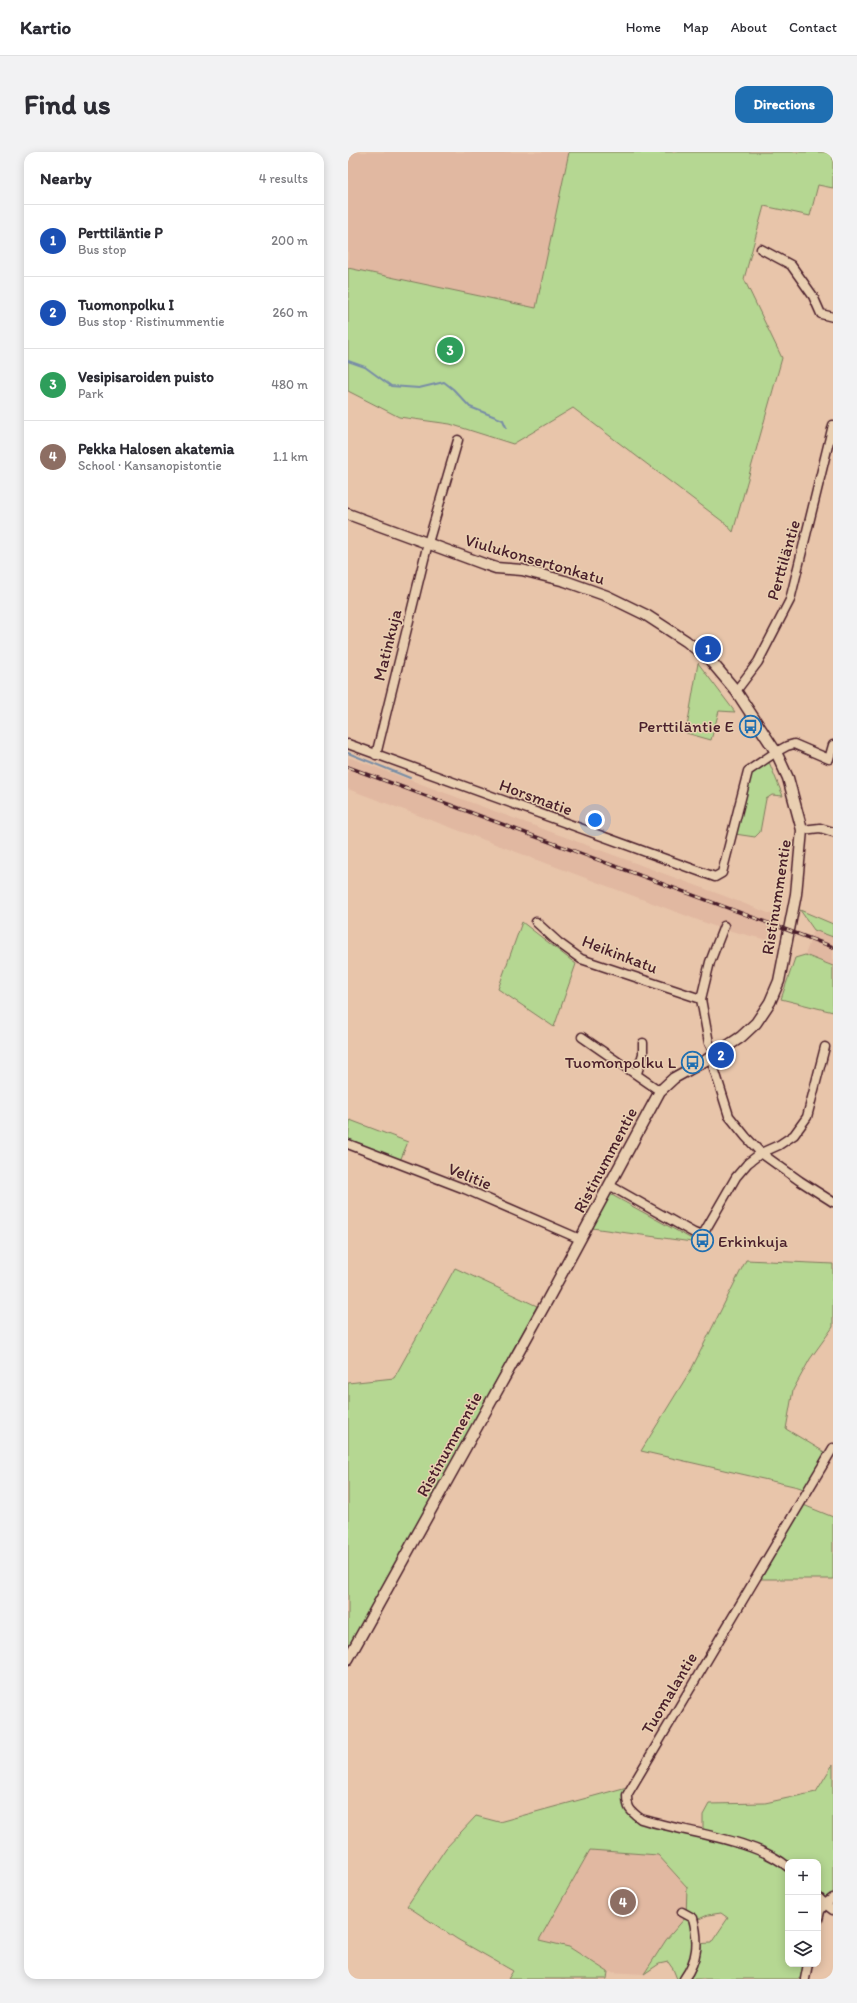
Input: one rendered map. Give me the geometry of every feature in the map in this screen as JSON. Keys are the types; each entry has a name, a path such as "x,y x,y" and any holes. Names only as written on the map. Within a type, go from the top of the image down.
{"street":[{"path":"761,249 792,265 809,291 821,314 833,317"},
{"name":"Perttiläntie","path":"736,691 758,662 790,600 833,428"},
{"name":"Matinkuja","path":"376,755 428,543 458,440"},
{"name":"Viulukonsertonkatu","path":"348,514 496,568 529,572 565,581 607,596 646,615 686,641 710,660 736,691"},
{"name":"Ristinummentie","path":"348,1659 660,1091 674,1078 741,1037 756,1023 770,1002 779,981 796,894 802,830 788,778 776,752 736,691"},
{"name":"Horsmatie","path":"348,744 715,877 722,873 748,771 776,752"},
{"path":"776,752 794,744 829,759 833,745"},
{"path":"802,830 820,828 833,832"},
{"name":"Heikinkatu","path":"536,922 559,943 581,959 701,999"},
{"path":"715,1054 709,1043 701,999 710,962 724,926"},
{"path":"582,1036 637,1073 660,1091"},
{"path":"637,1073 643,1054 643,1043"},
{"path":"609,1186 702,1236 736,1176 748,1163 762,1153 779,1145 794,1135 807,1117 825,1047"},
{"path":"713,1065 729,1116 762,1153 800,1181 833,1202"},
{"name":"Velitie","path":"348,1144 465,1189 580,1239"},
{"name":"Tuomalantie","path":"785,1865 768,1854 748,1846 641,1819 627,1807 627,1795 833,1448"},
{"path":"821,1910 825,1904 833,1898"},
{"path":"821,1900 833,1910"},
{"path":"682,1912 693,1918 697,1932 698,1945 694,1960 684,1979"},
{"path":"805,1979 807,1967"}],"shaded area":[{"path":"348,152 569,152 536,308 348,268"},
{"path":"348,757 776,916 767,940 719,928 348,789"},
{"path":"814,930 833,937 833,966 805,955"},
{"path":"590,1850 658,1855 687,1887 686,1917 666,1940 644,1974 608,1972 569,1947 539,1940"}],"green space":[{"path":"569,152 833,152 833,188 818,185 810,216 764,206 744,279 782,358 733,532 726,524 573,408 513,444 450,424 399,417 348,391 348,268 536,308"},
{"path":"698,663 735,712 719,711 711,740 686,733"},
{"path":"769,762 783,796 772,795 766,799 760,832 755,837 735,834 753,769"},
{"path":"800,910 833,924 833,937 814,930"},
{"path":"522,922 576,964 554,1027 498,989"},
{"path":"805,955 833,966 833,1012 781,999 795,958"},
{"path":"350,1120 408,1142 399,1163 348,1143"},
{"path":"610,1194 699,1243 592,1228"},
{"path":"746,1260 833,1264 833,1327 810,1359 793,1390 786,1429 831,1456 809,1491 798,1487 641,1451 692,1368"},
{"path":"455,1268 537,1306 348,1650 348,1383 394,1378"},
{"path":"801,1504 833,1517 833,1579 756,1579"},
{"path":"833,1764 833,1894 825,1898 821,1904 821,1859 785,1859 785,1967 804,1967 801,1979 677,1979 668,1962 659,1964 644,1974 666,1940 686,1917 687,1887 658,1855 590,1850 539,1940 569,1947 608,1972 607,1979 508,1979 513,1971 457,1939 407,1906 446,1848 476,1816 499,1822 627,1787 630,1796 630,1804 641,1816 703,1830 703,1815 709,1804 765,1803 816,1792","holes":["721,1913 728,1918 711,1943 695,1944 692,1922 708,1915"]}],"waterway":[{"path":"348,361 365,367 391,386 419,388 444,382 470,407 503,420 506,427"},
{"path":"348,753 410,778"}],"railway":[{"path":"348,767 833,947"}],"place":[{"name":"Vesipisaroiden puisto","path":"450,350"},
{"name":"Perttiläntie P","path":"708,649"},
{"name":"Perttiläntie E","path":"750,726"},
{"name":"Tuomonpolku I","path":"721,1055"},
{"name":"Tuomonpolku L","path":"692,1062"},
{"name":"Erkinkuja","path":"702,1241"},
{"name":"Pekka Halosen akatemia","path":"623,1902"}]}
